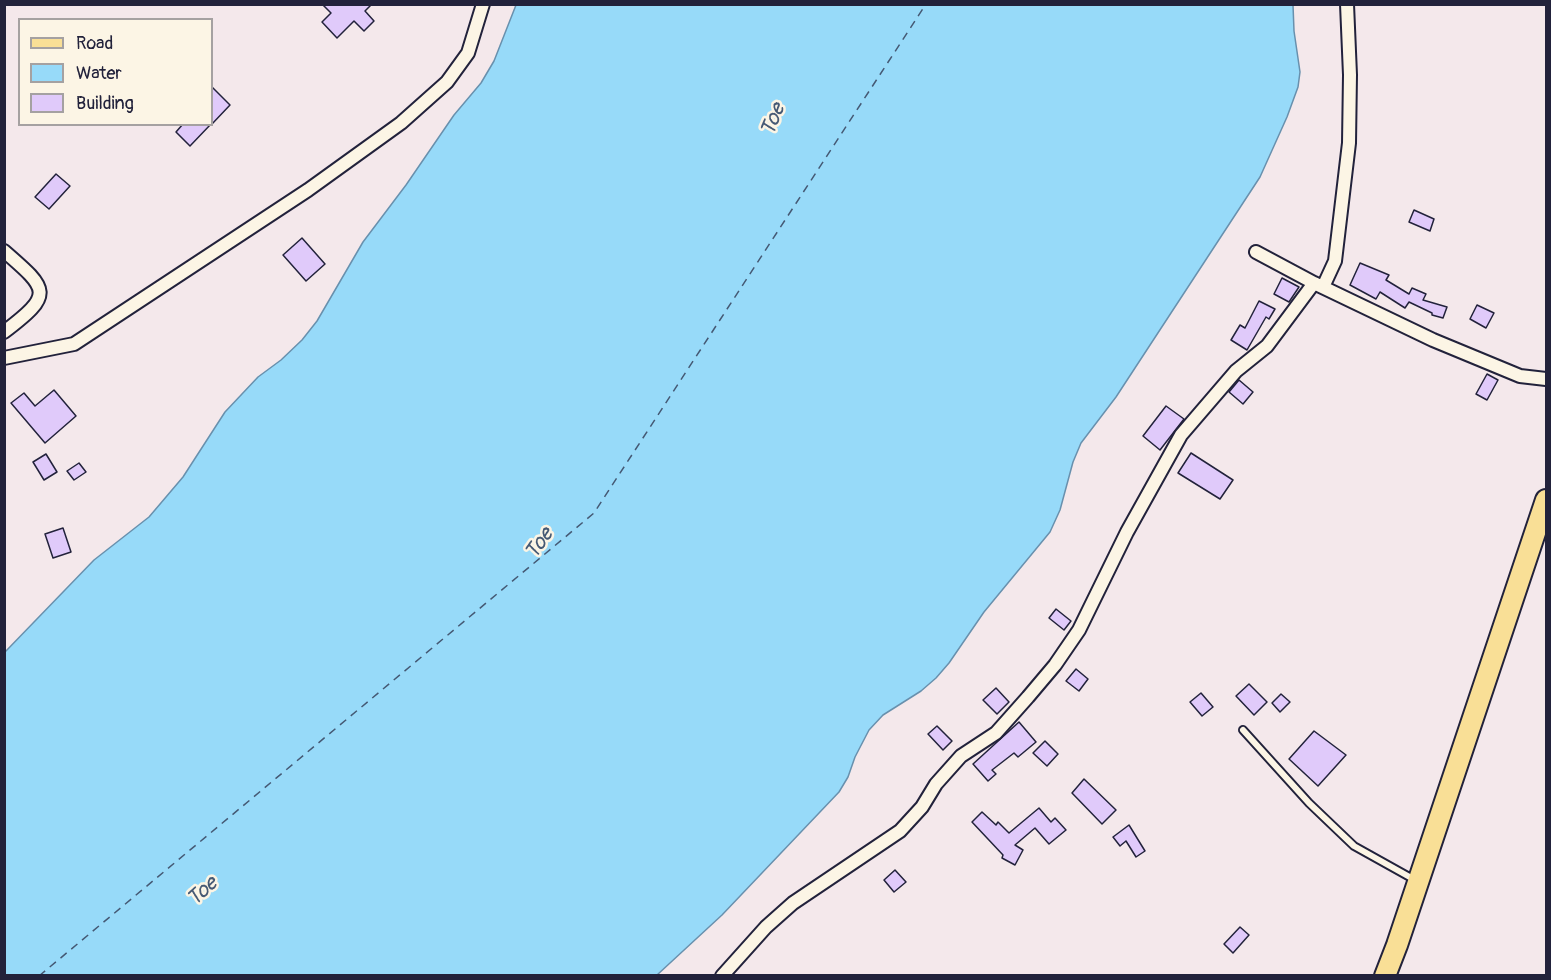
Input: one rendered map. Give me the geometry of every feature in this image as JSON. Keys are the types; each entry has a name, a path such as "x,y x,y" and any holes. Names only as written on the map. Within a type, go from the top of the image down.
{"main road":[{"path":"1385,975 1546,500"}],"street":[{"path":"4,358 74,344 308,190 401,123 447,82 468,53 483,4"},
{"path":"722,975 766,927 793,903 900,831 922,807 936,784 961,756 996,733 1028,697 1055,665 1078,630 1127,532 1181,435 1236,371 1266,346 1318,285 1335,261 1349,143 1350,75 1347,4"},
{"path":"4,251 30,273 38,284 40,294 38,303 27,315 4,332"},
{"path":"1257,252 1318,285 1433,340 1520,376 1546,379"}],"lane":[{"path":"1243,730 1309,803 1354,846 1418,881"}],"water":[{"name":"Toe","path":"516,5 1293,5 1300,72 1298,87 1287,117 1260,177 1116,397 1081,443 1073,462 1060,510 1050,532 984,612 936,678 921,691 883,715 869,730 839,792 722,915 657,975 5,975 5,652 94,560 149,517 183,477 225,412 258,377 302,340 317,321 363,242 454,115 481,83 494,61"}],"building":[{"path":"322,4 372,4 365,11 374,21 364,31 354,21 337,38 322,22 331,13"},
{"path":"213,88 230,105 213,123"},
{"path":"181,126 209,126 190,146 176,132"},
{"path":"56,174 70,186 49,209 35,197"},
{"path":"1414,210 1434,219 1430,231 1409,222"},
{"path":"302,238 325,264 306,281 283,255"},
{"path":"1360,263 1389,275 1386,280 1409,294 1412,288 1426,294 1423,300 1447,307 1443,318 1432,315 1409,302 1405,308 1380,292 1376,299 1350,285"},
{"path":"1282,278 1299,287 1289,302 1274,294"},
{"path":"1259,301 1275,309 1269,319 1266,317 1247,350 1231,340 1240,325 1245,328"},
{"path":"1477,305 1494,313 1486,328 1470,319"},
{"path":"1487,374 1498,380 1487,400 1476,394"},
{"path":"1239,380 1253,392 1243,404 1229,392"},
{"path":"54,390 76,416 45,443 11,403 24,393 35,406"},
{"path":"1166,406 1184,419 1160,450 1143,436"},
{"path":"1191,453 1233,480 1220,499 1178,473"},
{"path":"46,454 57,472 44,480 33,462"},
{"path":"79,463 86,472 74,480 67,471"},
{"path":"63,528 71,552 53,558 45,534"},
{"path":"1056,609 1071,621 1064,630 1049,618"},
{"path":"1076,669 1088,679 1079,691 1066,681"},
{"path":"1249,684 1267,702 1254,715 1236,696"},
{"path":"996,688 1009,702 997,714 983,700"},
{"path":"1201,693 1213,707 1202,716 1190,702"},
{"path":"1281,694 1290,702 1280,712 1272,703"},
{"path":"1019,722 1036,742 1018,757 1014,753 992,770 996,774 988,781 973,764"},
{"path":"937,726 952,741 943,750 928,734"},
{"path":"1314,731 1346,755 1318,786 1289,759"},
{"path":"1045,741 1058,754 1047,766 1033,753"},
{"path":"1084,779 1116,810 1102,824 1072,793"},
{"path":"1039,808 1051,822 1055,818 1066,830 1049,844 1035,828 1015,845 1023,850 1015,865 1002,858 1003,855 972,822 982,812 996,825 998,822 1009,833"},
{"path":"1129,825 1145,851 1136,857 1126,841 1120,846 1113,837"},
{"path":"895,870 906,882 894,892 884,880"},
{"path":"1240,927 1249,935 1233,953 1224,944"}],"ferry route":[{"path":"39,976 594,513 926,4"}]}
